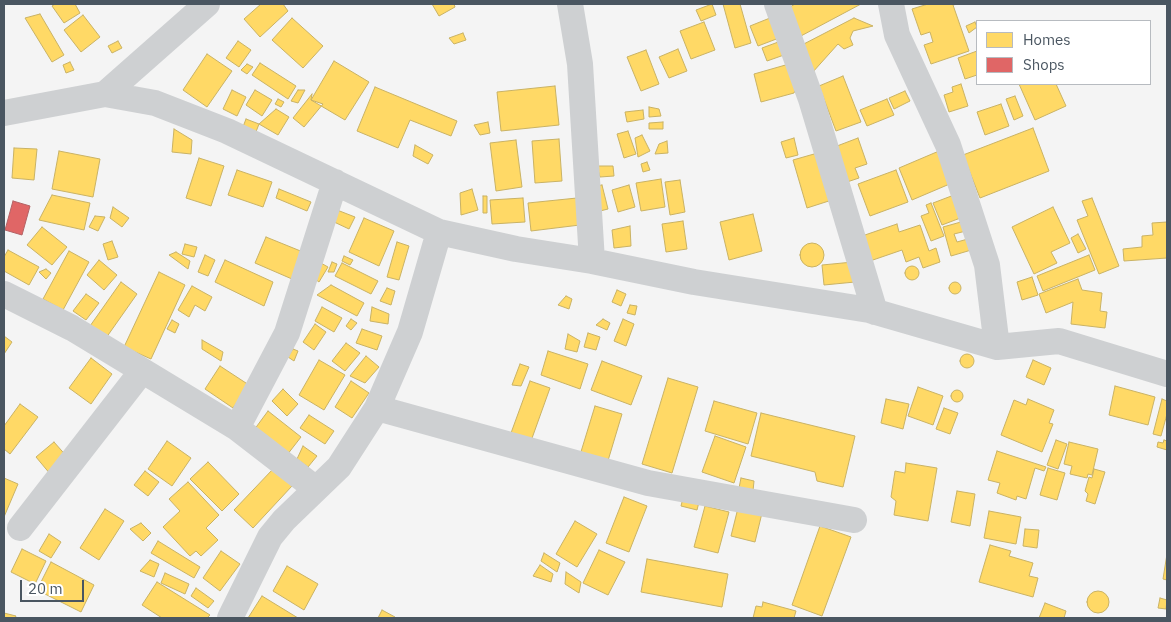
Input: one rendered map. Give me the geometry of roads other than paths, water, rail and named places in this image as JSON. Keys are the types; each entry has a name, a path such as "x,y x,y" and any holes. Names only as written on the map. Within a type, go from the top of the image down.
{"street":[{"path":"570,4 580,64 592,261"},
{"path":"777,4 811,99 875,312"},
{"path":"891,4 897,35 948,145 987,265 997,347"},
{"path":"105,94 200,6"},
{"path":"4,113 105,94 155,103 227,131 439,232 516,249 592,261 694,282 875,312 997,347 1059,341 1167,374"},
{"path":"237,428 287,333 335,182"},
{"path":"230,618 270,537 339,467 378,408 410,332 439,232"},
{"path":"4,294 72,328 237,428 316,489"},
{"path":"20,528 142,371"},
{"path":"378,408 648,483 854,520"}]}
